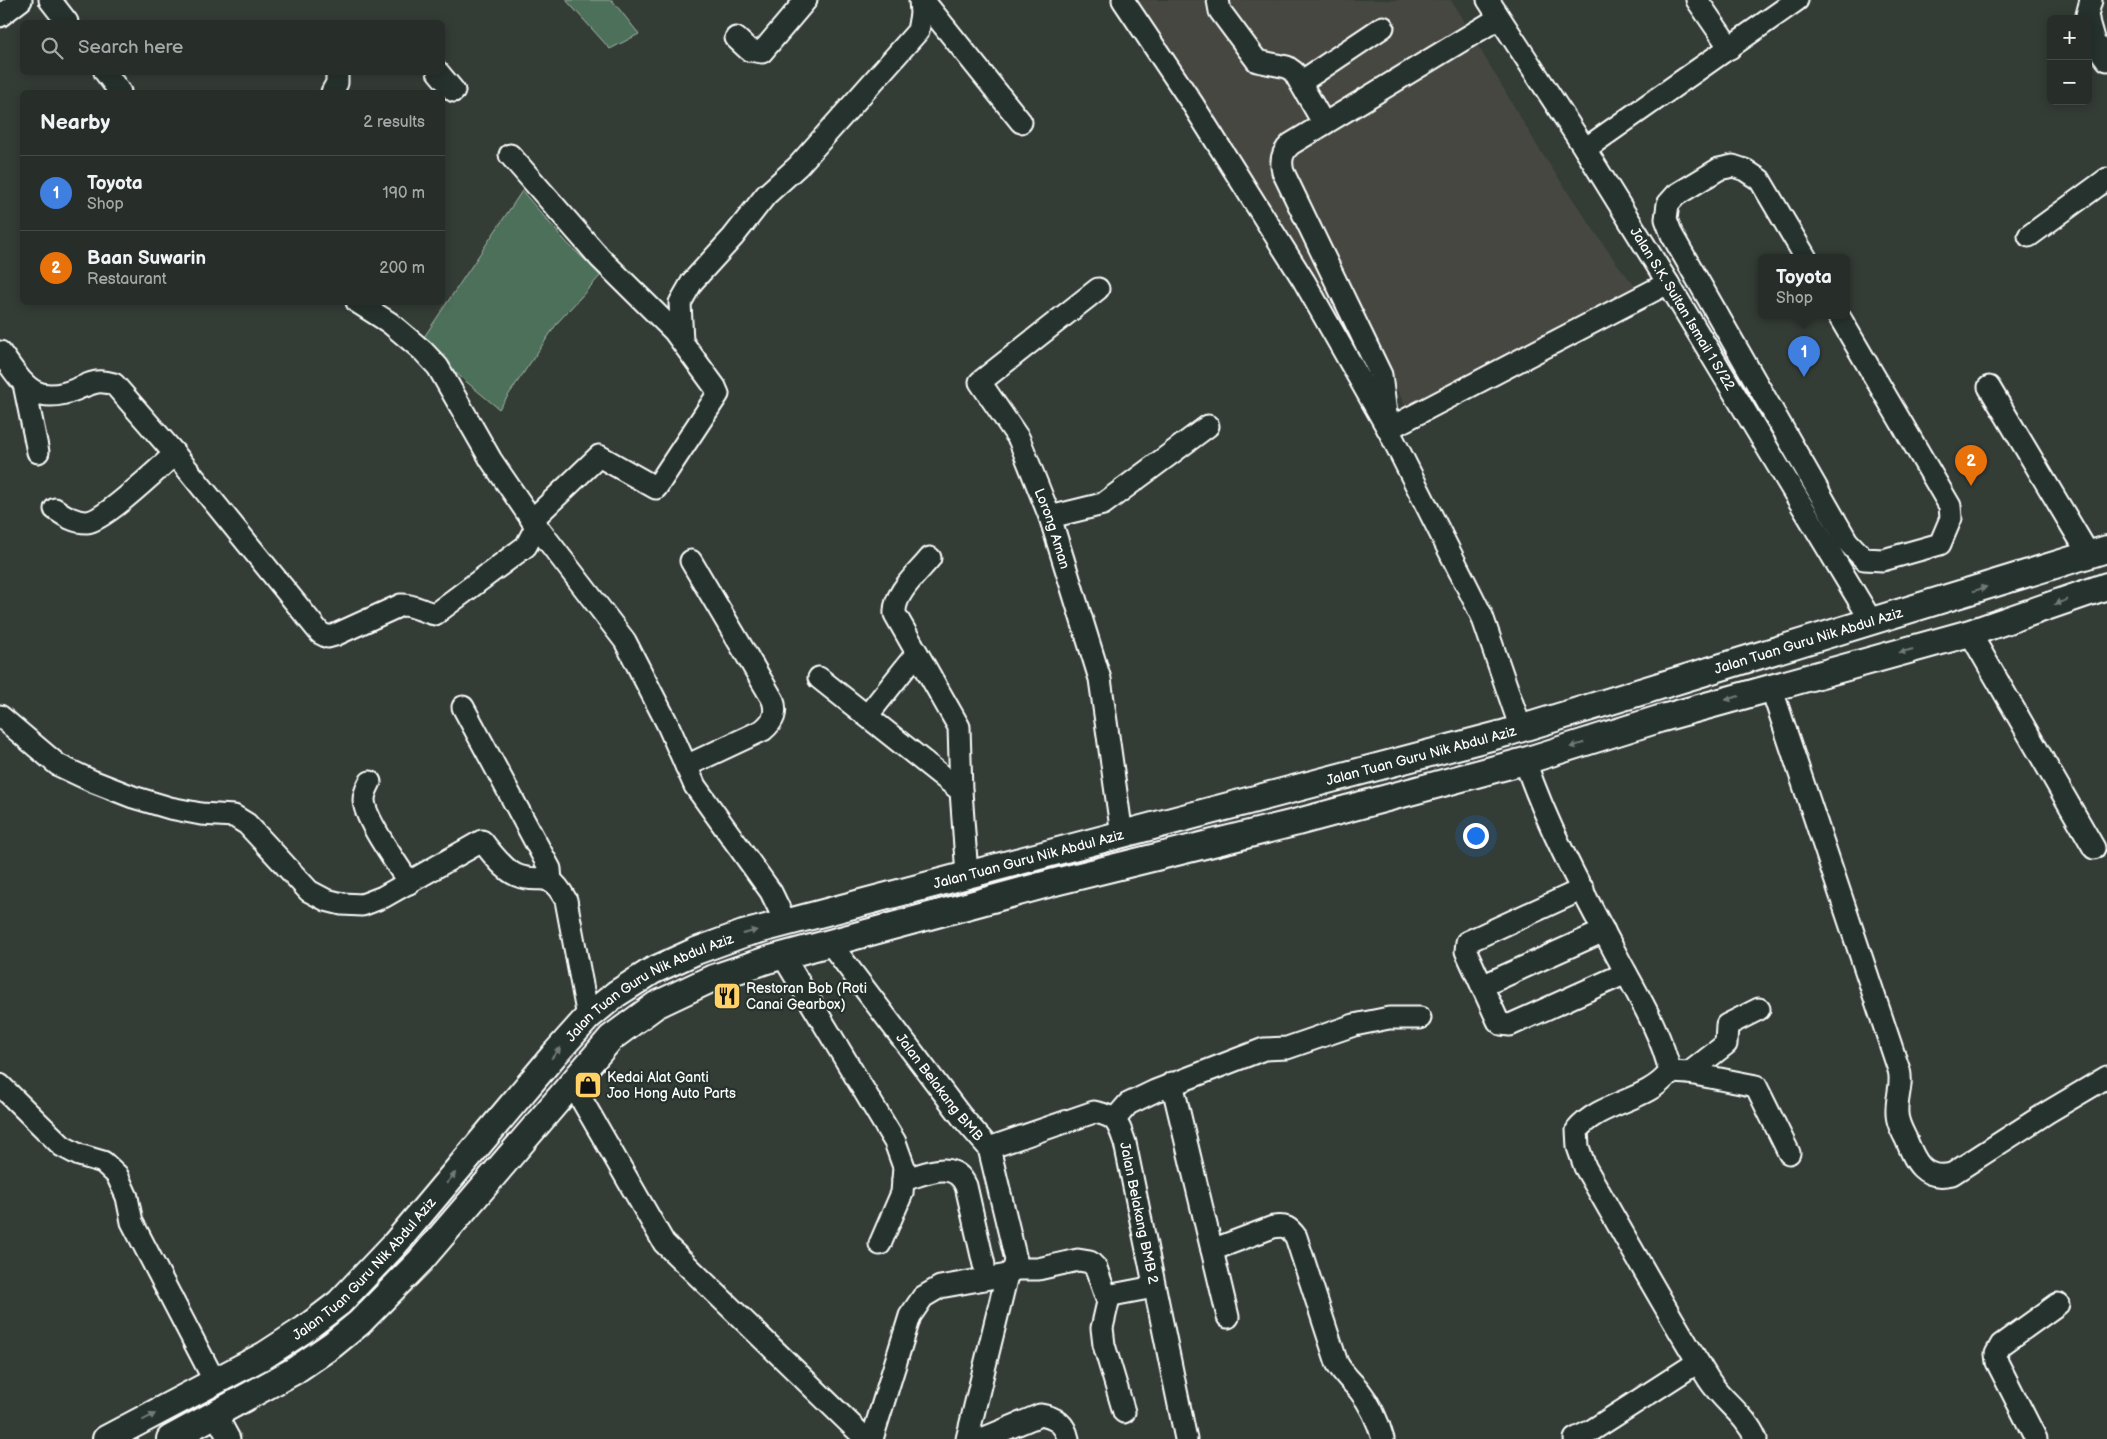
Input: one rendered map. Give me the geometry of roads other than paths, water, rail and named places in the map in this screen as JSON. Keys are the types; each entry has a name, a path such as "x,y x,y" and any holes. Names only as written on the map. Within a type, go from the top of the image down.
{"main road":[{"name":"Jalan Tuan Guru Nik Abdul Aziz","path":"106,1439 265,1355 305,1329 339,1303 395,1244 554,1055 588,1018 616,994 652,971 696,951 743,934 1521,729 2098,552"},
{"name":"Jalan Tuan Guru Nik Abdul Aziz","path":"170,1439 294,1371 332,1345 359,1323 420,1261 611,1038 656,1005 710,979 783,956 1055,882 1294,823 1525,761 1659,719 1961,636 2107,586"},
{"path":"1933,603 1961,636"},
{"path":"1282,793 1276,803 1276,808 1284,818 1294,823"}],"street":[{"path":"0,16 21,0"},
{"path":"50,0 65,20"},
{"path":"736,38 749,50 762,52 806,0"},
{"path":"921,0 1021,122"},
{"path":"682,342 680,304 692,282 733,237 766,195 798,166 918,32 921,0"},
{"path":"1123,0 1252,196 1304,281 1388,429 1482,616 1521,729"},
{"path":"1218,0 1220,11 1257,61 1291,69 1301,82 1324,124"},
{"name":"Jalan S.K. Sultan Ismail 1 S/22","path":"1488,0 1585,149 1668,282 1872,622"},
{"path":"1698,0 1730,48"},
{"path":"1585,149 1797,0"},
{"path":"2089,15 2091,0"},
{"path":"1388,429 1381,375 1281,164 1281,156 1285,149 1324,124 1499,18"},
{"path":"1301,82 1383,27"},
{"path":"2092,35 2094,42 2107,60"},
{"path":"106,75 118,90"},
{"path":"333,90 337,83 337,75"},
{"path":"441,75 454,91"},
{"path":"0,352 24,384 39,395 58,394 102,380 114,384 175,454 320,633 328,637 336,635 401,605 409,604 426,613 434,614 526,546 534,523 598,456 656,488 718,394 674,331 600,258 510,155"},
{"path":"1804,254 1760,180 1745,170 1733,166 1719,169 1676,195 1668,204 1666,219 1672,235 1847,542 1864,559 1883,560 1940,544 1952,518 1950,506 1841,319"},
{"path":"2029,236 2107,180"},
{"path":"1388,429 1668,282"},
{"name":"Lorong Aman","path":"1098,289 980,382 1019,439 1050,517 1100,679 1122,834"},
{"path":"362,305 390,323 423,350 438,366 491,460 534,523 626,641 667,723 694,786 771,892 786,923"},
{"path":"24,384 38,452"},
{"path":"1989,387 2098,552"},
{"path":"1758,431 1777,418"},
{"path":"1050,517 1103,504 1208,426"},
{"path":"55,509 66,517 89,522 105,513 175,454"},
{"path":"930,558 899,596 895,608 898,620 960,727 961,791 967,875"},
{"path":"686,766 764,730 774,717 775,708 691,561"},
{"path":"1961,636 2094,848"},
{"path":"867,716 917,653"},
{"path":"819,678 961,791"},
{"path":"1771,687 1899,1070 1898,1118 1913,1157 1919,1166 1939,1176 1952,1174 2048,1112 2107,1077"},
{"path":"464,706 550,869 551,882"},
{"path":"0,716 58,765 92,781 133,797 170,808 201,814 234,816 247,824 309,891 326,900 342,904 362,905 383,897 482,841 501,863 516,875 547,879 557,885 566,900 588,1018"},
{"path":"1525,761 1537,795 1662,1046 1680,1072 1756,1086 1789,1153"},
{"path":"370,782 365,791 364,802 368,816 409,883"},
{"path":"1583,889 1467,942 1466,951 1498,1021 1505,1026 1626,973"},
{"path":"1482,986 1604,931"},
{"name":"Jalan Belakang BMB","path":"830,943 961,1116 989,1148 1016,1260 1011,1272 967,1439"},
{"path":"783,956 895,1142 904,1168 902,1193 880,1244"},
{"path":"1756,1439 1750,1425 1736,1409 1718,1394 1585,1167 1578,1147 1577,1130 1586,1120 1654,1087 1726,1044 1728,1040 1725,1030 1727,1025 1759,1009"},
{"path":"989,1148 1094,1112 1107,1114 1114,1119 1128,1104 1172,1083 1264,1049 1287,1048 1354,1025 1390,1018 1420,1018"},
{"path":"1172,1083 1228,1317"},
{"path":"572,1084 664,1243 866,1439"},
{"path":"0,1085 62,1146 79,1155 103,1162 117,1175 126,1197 132,1222 215,1382"},
{"name":"Jalan Belakang BMB 2","path":"1114,1119 1125,1143 1186,1439"},
{"path":"903,1180 948,1169 956,1172 963,1178 984,1265"},
{"path":"1212,1250 1273,1227 1289,1227 1296,1237 1337,1363 1346,1377 1371,1406 1383,1439"},
{"path":"872,1439 910,1316 923,1297 940,1287 1011,1272 1084,1260 1096,1268 1108,1302 1102,1323 1102,1334 1124,1412"},
{"path":"1106,1296 1154,1287"},
{"path":"2036,1439 1997,1362 1996,1354 2001,1345 2058,1304"},
{"path":"1575,1439 1591,1431 1698,1362"},
{"path":"216,1415 229,1439"},
{"path":"982,1439 1040,1415 1057,1420 1063,1426 1068,1439"}],"place":[{"name":"Toyota","path":"1804,377"},
{"name":"Baan Suwarin","path":"1971,486"},
{"name":"Restoran Bob (Roti Canai Gearbox)","path":"727,996"},
{"name":"Kedai Alat Ganti Joo Hong Auto Parts","path":"588,1085"}]}
